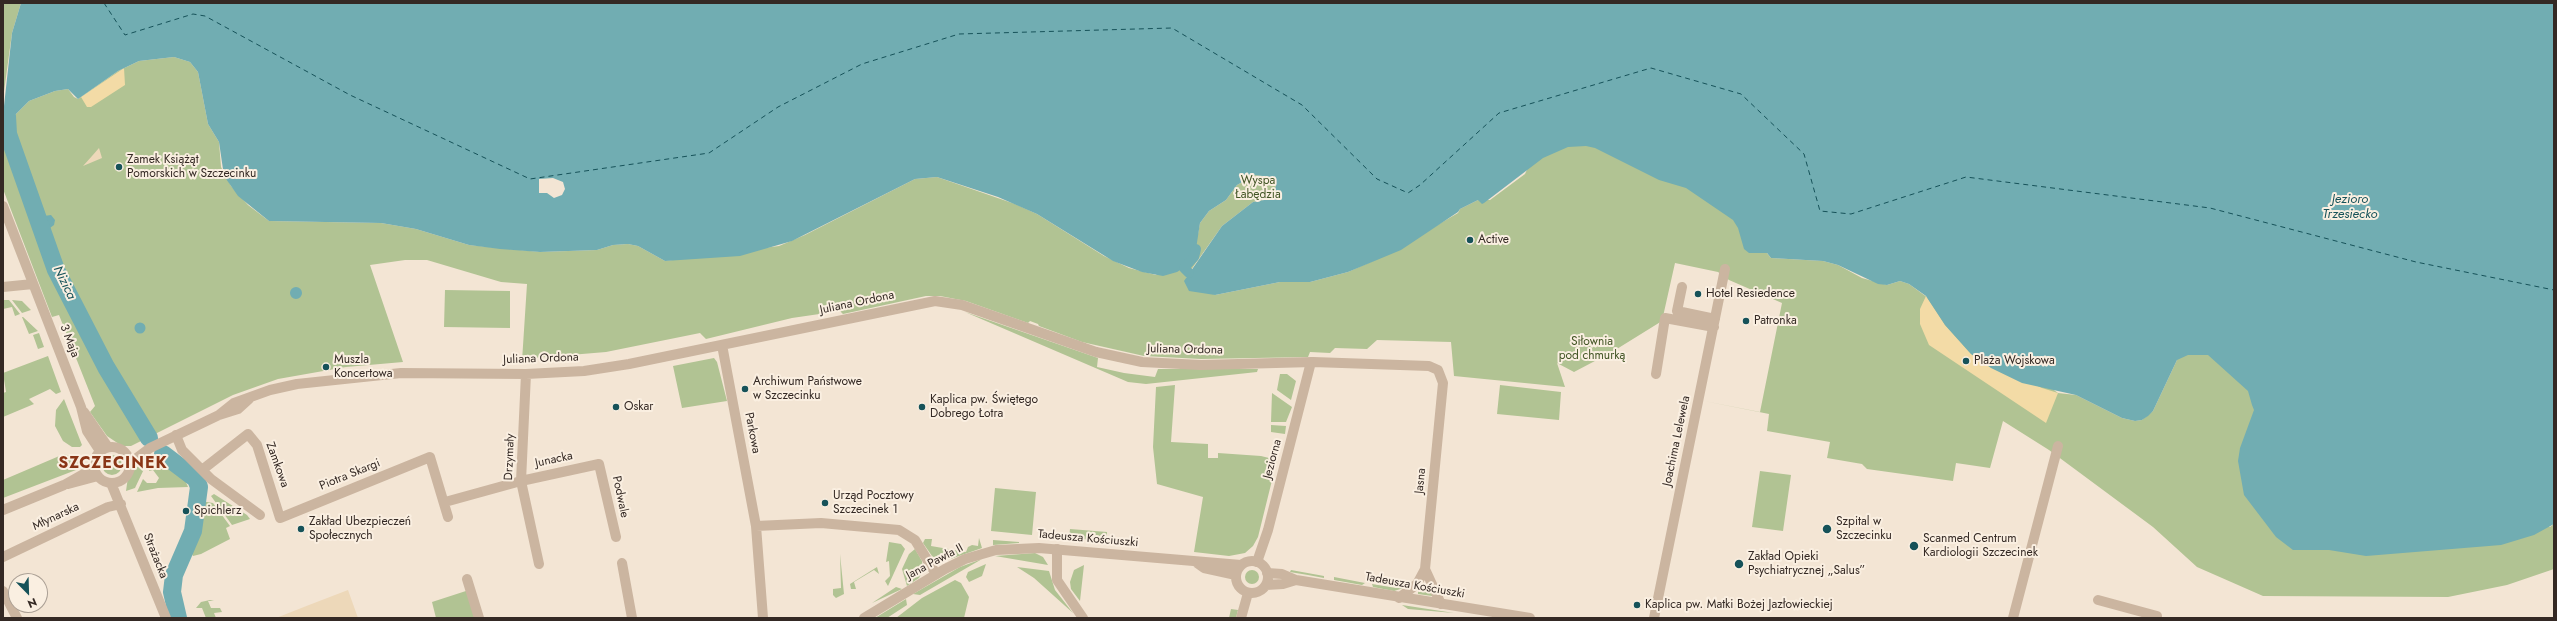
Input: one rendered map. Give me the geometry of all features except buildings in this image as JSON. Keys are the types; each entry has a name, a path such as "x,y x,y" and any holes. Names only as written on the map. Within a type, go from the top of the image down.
{"street":[{"name":"3 Maja","path":"3,206 80,407 104,449"},
{"name":"Joachima Lelewela","path":"1654,618 1725,269"},
{"path":"3,288 33,284"},
{"path":"1682,287 1677,311 1714,323"},
{"name":"Juliana Ordona","path":"150,448 218,415 238,409 250,398 270,390 297,384 390,374 526,374 584,371 722,345 935,301 962,305 1096,352 1142,362 1201,365 1311,362 1431,366 1437,369 1442,376 1442,396"},
{"path":"1656,374 1665,318 1714,323"},
{"name":"Parkowa","path":"722,345 756,526 763,618"},
{"name":"Jeziorna","path":"1257,562 1268,530 1311,362"},
{"name":"Drzymały","path":"526,374 521,481 539,564"},
{"name":"Jasna","path":"1399,598 1417,584 1426,569 1442,396"},
{"name":"Zamkowa","path":"202,470 248,434 256,445 280,518"},
{"path":"176,435 182,450 202,470 221,488 260,515"},
{"path":"2013,618 2058,446"},
{"path":"125,453 150,448"},
{"path":"130,463 150,448"},
{"path":"3,510 96,472 116,482 128,473 130,463 125,453 120,449 104,449 95,459 96,472"},
{"name":"Piotra Skargi","path":"280,518 430,457 445,502"},
{"name":"Junacka","path":"445,502 521,481 599,464"},
{"name":"Podwale","path":"599,464 616,537"},
{"name":"Strażacka","path":"116,482 121,504 166,618"},
{"path":"445,502 448,517"},
{"name":"Młynarska","path":"3,557 108,507 121,504"},
{"path":"756,526 821,523 899,530 915,540 936,574"},
{"name":"Jana Pawła II","path":"864,618 936,574 983,554 1024,548"},
{"name":"Tadeusza Kościuszki","path":"1024,548 1057,549 1197,563 1206,561 1241,565"},
{"path":"1057,549 1057,580 1083,618"},
{"path":"1246,562 1257,562 1265,568 1267,574 1266,585 1258,592 1248,593 1238,586 1236,576 1241,565 1246,562"},
{"path":"622,563 632,618"},
{"name":"Tadeusza Kościuszki","path":"1197,563 1204,568 1236,576"},
{"name":"Jasna","path":"1426,569 1441,604"},
{"name":"Tadeusza Kościuszki","path":"1267,574 1282,574 1296,580 1399,598 1530,618"},
{"path":"467,579 479,618"},
{"name":"Tadeusza Kościuszki","path":"1266,585 1283,584 1296,580"},
{"path":"3,591 17,618"},
{"path":"1241,618 1248,593"},
{"path":"2098,600 2127,613 2158,616"}],"green space":[{"path":"3,3 21,3 12,33 3,99"},
{"path":"174,57 190,62 198,72 208,124 219,142 221,167 231,186 248,205 269,221 381,223 416,229 469,245 540,252 597,250 613,245 628,244 638,246 665,261 779,246 805,235 915,179 937,177 1015,204 1037,214 1104,256 1129,268 1156,275 1198,234 1200,223 1209,211 1226,200 1237,185 1255,175 1270,177 1276,186 1270,199 1253,202 1222,226 1186,277 1215,295 1280,282 1310,282 1348,272 1384,256 1458,213 1460,209 1478,200 1490,200 1525,174 1541,139 1685,156 1771,258 1823,261 1838,265 1862,278 1887,285 1900,281 1909,284 2058,393 2076,395 2122,418 2135,421 2142,420 2153,411 2177,360 2143,313 2550,527 2554,524 2554,569 2507,585 2448,597 2263,596 2197,567 2153,527 2049,450 2003,421 1990,468 1956,463 1953,481 1867,469 1862,464 1827,458 1830,442 1767,431 1769,414 1704,401 1760,412 1782,303 1729,280 1718,272 1675,263 1662,321 1612,352 1574,372 1557,363 1565,387 1454,376 1451,342 1377,340 1367,349 1335,348 1330,353 1310,352 1308,357 1201,359 1144,356 1082,342 1039,326 1038,324 1030,321 1028,323 966,301 940,296 926,296 843,314 840,311 792,318 706,339 700,333 606,352 534,358 522,361 527,284 501,282 427,260 405,260 370,265 403,362 346,367 278,379 233,395 131,446 122,446 107,436 90,412 95,406 59,315 52,317 3,189 3,115 13,117 29,101 55,91 68,89 74,97 78,99 118,71 139,61"},
{"path":"445,290 510,291 510,328 444,327"},
{"path":"3,300 9,300 20,314 15,316 12,307 3,309"},
{"path":"12,300 22,301 31,310 22,313"},
{"path":"965,312 1098,358 1097,367 1124,373 1155,377 1158,369 1258,369 1257,372 1146,384 1128,382"},
{"path":"23,317 38,331 29,334"},
{"path":"39,333 44,347 38,349 33,335"},
{"path":"48,356 61,392 56,394 50,389 29,399 34,404 3,417 3,393 6,392 3,373"},
{"path":"714,358 717,362 727,401 682,408 673,366"},
{"path":"1280,374 1287,374 1296,381 1291,400 1277,390"},
{"path":"1175,385 1171,442 1208,444 1208,458 1218,458 1218,453 1261,456 1277,460 1258,537 1253,546 1245,553 1229,556 1194,552 1203,497 1157,484 1153,447 1156,387"},
{"path":"1500,385 1561,392 1559,420 1497,414"},
{"path":"1272,393 1292,407 1286,422 1271,422"},
{"path":"64,399 82,445 80,447 72,447 63,441 55,426 56,410"},
{"path":"1271,425 1286,426 1285,434 1271,432"},
{"path":"64,454 79,459 80,463 76,470 3,498 3,480"},
{"path":"108,455 116,455 122,461 122,469 116,475 108,475 102,469 102,461"},
{"path":"142,462 144,469 135,488 126,491 128,477"},
{"path":"151,463 164,464 185,480 188,487 158,488 137,492 143,479 147,483 156,483 159,478 153,470 149,471"},
{"path":"1760,471 1791,475 1783,531 1752,527"},
{"path":"995,488 1036,492 1032,535 991,531"},
{"path":"214,494 247,515 250,519 232,525 211,496"},
{"path":"201,501 213,503 230,526 226,528 230,539 201,554 193,556 189,548 196,532"},
{"path":"1070,529 1107,532 1107,541 1069,538"},
{"path":"979,538 982,548 942,562 932,556 923,543 925,539 932,539 931,546 966,552 968,547 972,545 978,546"},
{"path":"993,540 1019,542 1019,543 993,545"},
{"path":"889,542 901,544 905,549 888,586 885,581 890,576 889,561 886,562"},
{"path":"915,549 922,561 923,570 919,578 907,586 902,569 909,554"},
{"path":"1035,553 1043,557 1048,565 995,556"},
{"path":"840,554 844,594 836,598 833,595 833,589 841,588"},
{"path":"982,559 920,595 913,594 960,567"},
{"path":"986,564 982,576 969,582 966,577 968,572"},
{"path":"1084,565 1080,601 1071,589 1070,582 1074,570"},
{"path":"877,567 879,574 874,570 854,582 856,589 851,589 850,584"},
{"path":"1017,567 1049,571 1055,590 1073,613 1034,578"},
{"path":"1249,570 1255,570 1259,574 1259,580 1255,584 1249,584 1245,580 1245,574"},
{"path":"1291,570 1324,576 1324,578 1290,572"},
{"path":"1334,577 1365,583 1362,585 1334,580"},
{"path":"955,580 961,583 969,597 964,618 896,618 922,598"},
{"path":"1372,584 1396,588 1410,586 1394,591 1373,587"},
{"path":"896,587 902,589 872,603"},
{"path":"1418,589 1432,591 1432,596 1418,594"},
{"path":"469,590 475,618 436,618 432,602"},
{"path":"906,599 907,605 887,618 875,618"},
{"path":"210,600 214,601 208,601 211,608 220,608 222,612 214,613 216,618 206,618 202,608 196,608 201,602"},
{"path":"1402,605 1454,613 1408,609"},
{"path":"1231,609 1238,610 1236,618 1229,618"}],"sand":[{"path":"124,68 125,85 91,107 87,107 81,97"},
{"name":"Plaża Wojskowa","path":"1926,296 1945,325 1971,354 2042,388 2058,393 2046,423 1929,345 1920,324 1920,309"}],"shaded area":[{"path":"99,148 102,158 83,166 92,156"},
{"path":"348,590 358,618 276,618 309,605"}],"water":[{"name":"Jezioro Trzesiecko","path":"21,3 2554,3 2554,524 2534,535 2501,545 2366,556 2329,550 2293,550 2276,537 2244,495 2238,461 2240,448 2254,410 2248,391 2208,355 2188,355 2177,360 2153,411 2142,420 2135,421 2122,418 2076,395 2022,383 1991,368 1971,354 1945,325 1926,296 1909,284 1900,281 1887,285 1878,284 1838,265 1823,261 1771,258 1767,253 1749,253 1744,249 1738,228 1733,220 1686,188 1659,180 1595,148 1586,146 1568,147 1543,158 1484,203 1482,204 1478,200 1460,209 1458,212 1401,250 1348,272 1310,282 1280,282 1215,295 1189,291 1184,281 1222,226 1253,202 1270,199 1276,186 1270,177 1255,175 1237,185 1226,200 1209,211 1200,223 1196,249 1188,265 1177,272 1163,276 1142,272 1113,261 1037,214 998,197 937,177 915,179 792,241 740,256 665,261 638,246 628,244 613,245 597,250 540,252 500,249 469,245 416,229 381,223 269,221 238,196 224,176 219,142 208,124 198,72 190,62 174,57 139,61 118,71 78,99 68,89 55,91 29,101 13,117 3,115 12,33"},
{"path":"51,215 55,220 54,225 43,233 37,217"},
{"path":"294,287 298,287 302,293 298,299 294,299 290,295 290,291"},
{"path":"138,323 142,323 144,324 144,332 138,333 135,330 135,326"}],"pier":[{"path":"553,178 563,182 565,189 562,195 554,198 547,193 539,193 539,179"}],"waterway":[{"name":"Nizica","path":"7,116 8,134 56,270 106,367 149,438"},
{"path":"1189,273 1184,268 1194,257 1196,249"},
{"name":"Nizica","path":"163,454 196,479 199,487 193,531 174,575 172,592 178,618"}],"ferry route":[{"path":"104,3 125,35 193,14 205,16 350,95 530,179 709,153 778,107 862,64 959,34 1172,28 1302,105 1377,179 1408,193 1420,185 1499,113 1651,68 1741,94 1804,154 1820,211 1851,214 1966,177 2210,208 2416,262 2554,290"}],"place":[{"name":"Zamek Książąt Pomorskich w Szczecinku","path":"119,167"},
{"name":"Active","path":"1470,240"},
{"name":"Hotel Resiedence","path":"1698,294"},
{"name":"Patronka","path":"1746,321"},
{"name":"Plaża Wojskowa","path":"1966,361"},
{"name":"Muszla Koncertowa","path":"326,367"},
{"name":"Archiwum Państwowe w Szczecinku","path":"745,389"},
{"name":"Oskar","path":"616,407"},
{"name":"Kaplica pw. Świętego Dobrego Łotra","path":"922,407"},
{"name":"Urząd Pocztowy Szczecinek 1","path":"825,503"},
{"name":"Spichlerz","path":"186,511"},
{"name":"Zakład Ubezpieczeń Społecznych","path":"301,529"},
{"name":"Szpital w Szczecinku","path":"1827,529"},
{"name":"Scanmed Centrum Kardiologii Szczecinek","path":"1914,546"},
{"name":"Zakład Opieki Psychiatrycznej „Salus”","path":"1739,564"},
{"name":"Kaplica pw. Matki Bożej Jazłowieckiej","path":"1637,605"}],"district":[{"name":"SZCZECINEK","path":"113,464"}],"park label":[{"name":"Wyspa Łabędzia","path":"1258,188"},
{"name":"Siłownia pod chmurką","path":"1592,349"}]}
